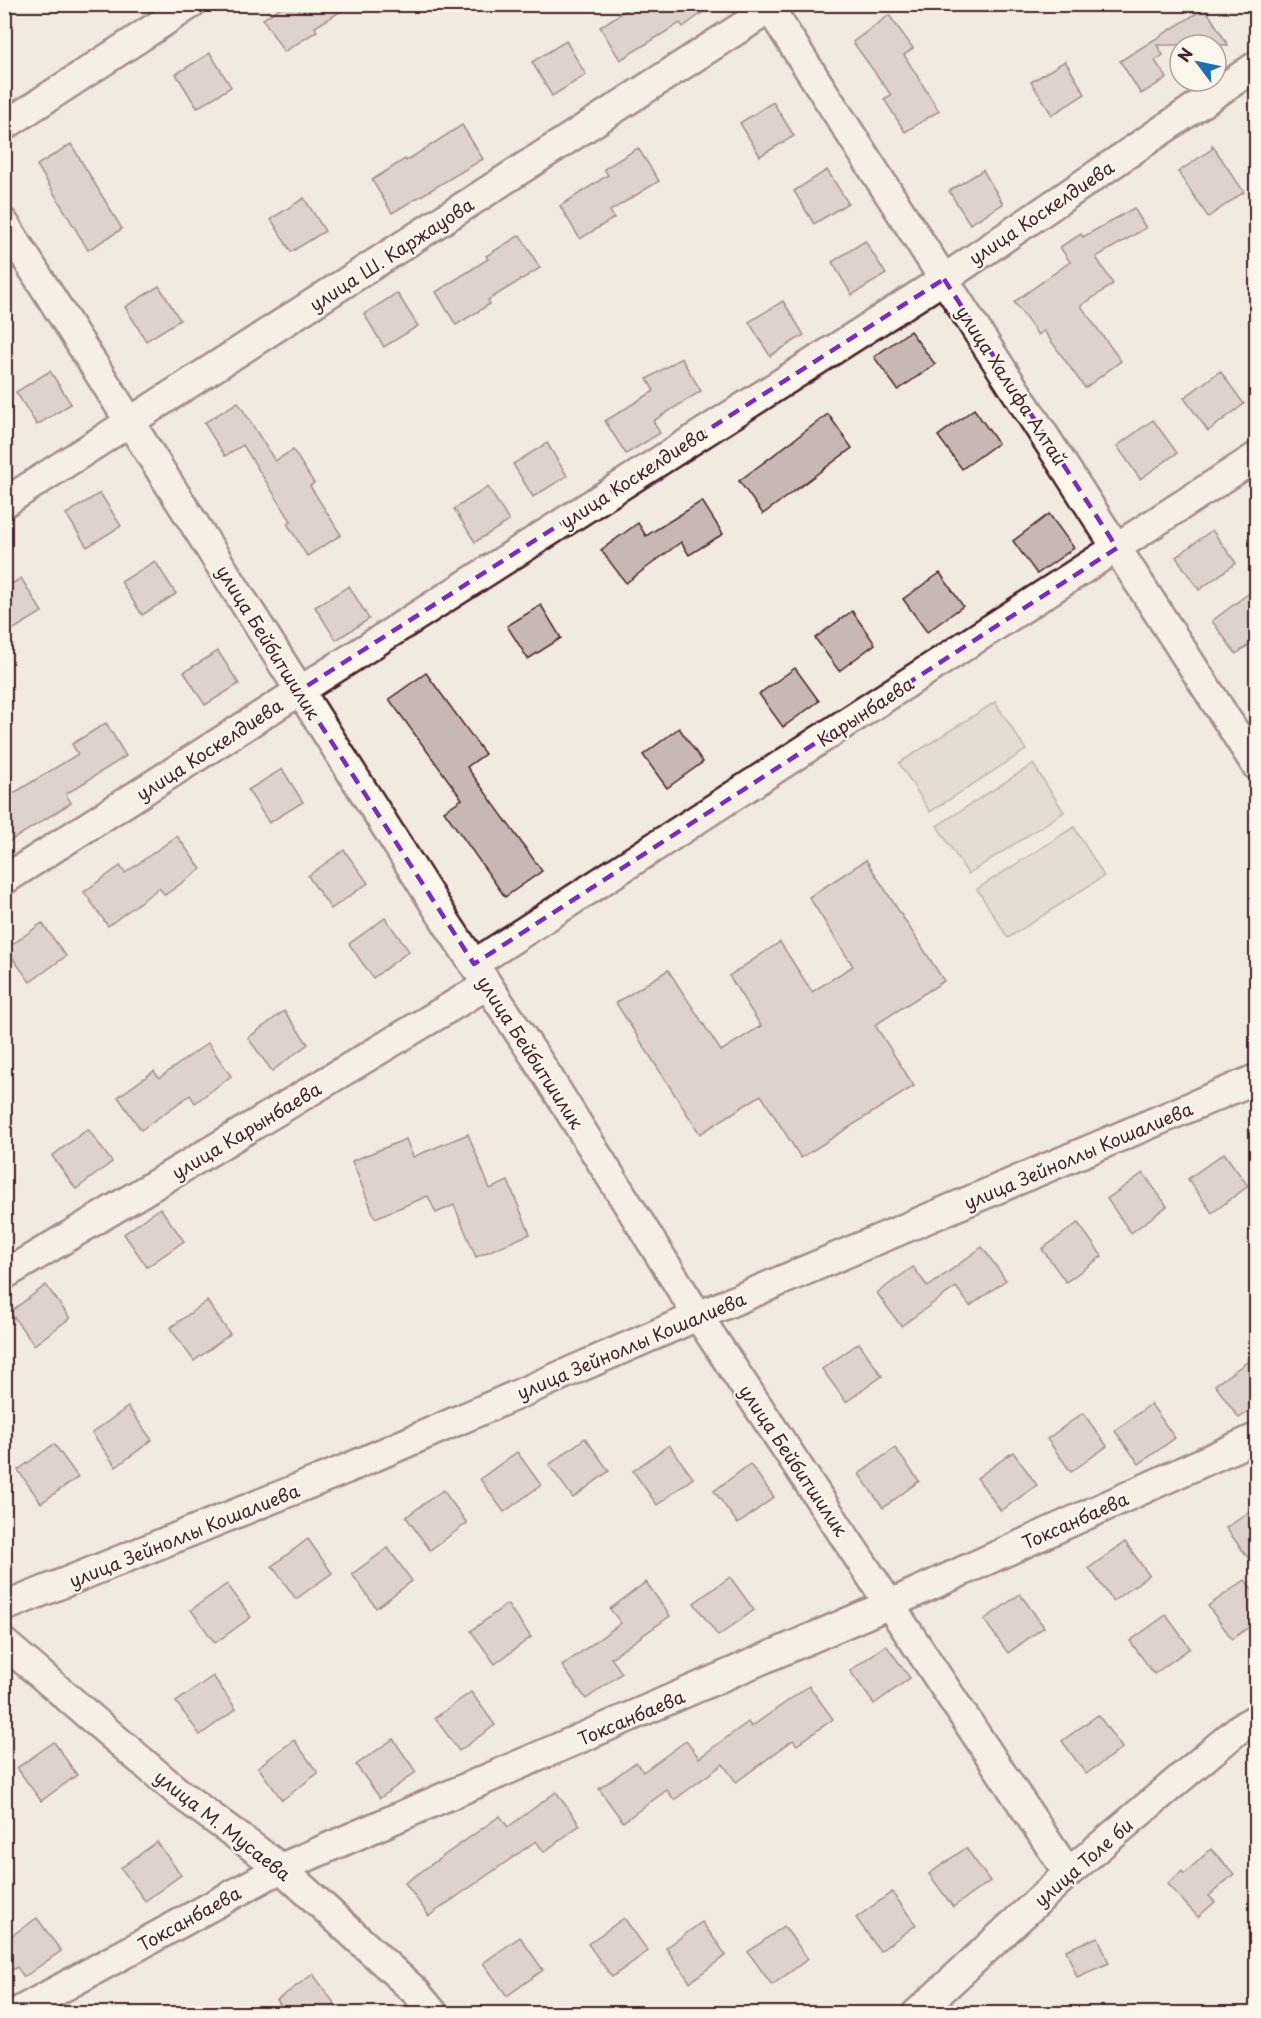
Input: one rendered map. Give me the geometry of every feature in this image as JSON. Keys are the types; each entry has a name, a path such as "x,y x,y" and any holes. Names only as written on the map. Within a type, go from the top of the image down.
{"street":[{"path":"4,126 191,4"},
{"name":"улица Халифа Алтай","path":"772,6 944,279 1257,765"},
{"name":"улица Ш. Каржауова","path":"4,503 772,6"},
{"name":"улица Коскелдиева","path":"4,880 944,279 1257,66"},
{"name":"улица Бейбитшилик","path":"4,223 698,1316 1068,1873"},
{"name":"Карынбаева","path":"480,974 1257,457"},
{"name":"улица Карынбаева","path":"4,1275 480,974"},
{"name":"улица Зейноллы Кошалиева","path":"4,1607 346,1469 698,1316 1257,1079"},
{"name":"Токсанбаева","path":"14,2013 281,1868 890,1604 1257,1438"},
{"name":"улица М. Мусаева","path":"4,1643 179,1792 281,1868 416,1992 434,2013"},
{"name":"улица Толе би","path":"916,2013 1068,1873 1240,1728 1257,1719"}],"highlighted area":[{"path":"944,279 1117,548 474,964 299,691"}],"shaded area":[{"path":"995,702 1026,750 930,812 899,763"},
{"path":"1033,764 1064,812 968,874 937,826"},
{"path":"1074,827 1104,876 1008,938 977,889"}],"building":[{"path":"286,4 353,4 315,27 317,31 284,52 263,19"},
{"path":"635,4 714,4 683,27 680,23 620,60 600,27"},
{"path":"1205,8 1221,33 1168,33 1168,45 1157,45 1163,55 1155,61 1167,78 1141,94 1120,61"},
{"path":"889,15 913,48 904,55 939,111 905,132 884,99 891,95 853,42"},
{"path":"566,41 586,75 552,96 532,62"},
{"path":"210,53 231,87 197,108 176,74"},
{"path":"1065,61 1085,94 1052,115 1031,82"},
{"path":"773,102 794,136 760,156 740,123"},
{"path":"462,125 483,159 392,213 372,180"},
{"path":"71,144 122,229 88,250 37,165"},
{"path":"1212,145 1244,192 1208,217 1178,172 1212,149"},
{"path":"638,148 659,181 610,211 614,218 580,239 560,206 608,175 604,169"},
{"path":"827,170 848,203 814,224 794,191"},
{"path":"983,170 1003,204 970,224 949,191"},
{"path":"304,198 325,231 291,252 271,219"},
{"path":"1134,208 1146,228 1096,257 1113,284 1081,306 1121,361 1085,388 1044,331 1038,335 1014,302 1070,262 1060,247 1081,234 1083,237"},
{"path":"520,235 540,268 488,300 490,304 456,325 436,292 488,259 486,256"},
{"path":"865,241 886,274 852,295 832,262"},
{"path":"159,286 180,320 146,341 125,307"},
{"path":"397,293 418,326 384,347 364,314"},
{"path":"783,301 804,335 770,356 749,322"},
{"path":"910,331 935,364 898,390 874,357"},
{"path":"681,358 701,391 653,421 660,433 626,454 605,421 654,391 647,379"},
{"path":"50,371 71,404 37,425 16,392"},
{"path":"1220,371 1244,404 1208,431 1184,398"},
{"path":"238,402 275,461 293,450 314,483 310,486 341,535 307,556 287,523 291,521 243,445 225,456 204,423"},
{"path":"974,409 998,443 962,469 938,436"},
{"path":"828,414 852,448 763,514 739,481"},
{"path":"1153,420 1177,453 1140,479 1117,446"},
{"path":"547,443 567,476 533,497 513,464"},
{"path":"488,487 509,521 475,542 454,509"},
{"path":"100,493 121,526 87,547 66,514"},
{"path":"702,501 723,534 689,555 681,542 626,583 601,550 638,523 646,536"},
{"path":"1049,514 1074,548 1037,574 1013,541"},
{"path":"1212,530 1236,563 1199,590 1176,557"},
{"path":"155,561 176,594 142,615 121,582"},
{"path":"940,573 963,606 927,632 903,599"},
{"path":"21,578 42,612 4,635 4,589"},
{"path":"349,586 369,619 336,640 315,607"},
{"path":"1248,594 1257,606 1257,639 1236,654 1212,621"},
{"path":"541,605 561,638 528,659 507,626"},
{"path":"852,611 875,644 839,671 815,638"},
{"path":"218,651 239,684 205,705 184,672"},
{"path":"795,668 819,701 783,727 759,694"},
{"path":"426,673 485,754 467,767 542,871 505,897 444,811 462,799 389,699"},
{"path":"106,723 126,756 66,794 71,803 4,845 4,799 78,754 72,744"},
{"path":"679,728 703,762 667,788 643,755"},
{"path":"282,769 303,802 269,823 248,790"},
{"path":"177,836 201,869 165,895 159,888 108,926 84,892 120,866 125,873"},
{"path":"344,850 368,883 331,909 308,876"},
{"path":"866,860 944,981 875,1025 914,1086 801,1158 761,1095 700,1134 616,1003 668,970 721,1051 761,1026 729,976 780,942 812,992 853,966 809,897"},
{"path":"385,918 409,951 373,978 349,944"},
{"path":"42,923 66,956 30,982 6,949"},
{"path":"284,1011 308,1044 272,1071 248,1038"},
{"path":"208,1043 231,1076 195,1103 190,1095 141,1130 118,1097 154,1071 159,1078"},
{"path":"88,1129 112,1162 76,1189 52,1156"},
{"path":"468,1134 490,1189 508,1181 530,1234 476,1257 454,1205 436,1213 428,1196 375,1218 352,1161 406,1139 413,1157"},
{"path":"1224,1153 1248,1186 1212,1213 1188,1179"},
{"path":"1143,1173 1167,1206 1131,1233 1107,1199"},
{"path":"160,1208 184,1241 147,1267 124,1234"},
{"path":"1078,1223 1102,1256 1066,1282 1042,1249"},
{"path":"982,1247 1006,1280 970,1306 956,1287 901,1326 877,1293 913,1267 928,1287"},
{"path":"46,1285 70,1318 34,1345 10,1312"},
{"path":"207,1301 230,1334 194,1361 170,1328"},
{"path":"859,1343 882,1376 846,1402 822,1369"},
{"path":"1257,1355 1257,1406 1239,1418 1215,1385"},
{"path":"1151,1404 1175,1438 1139,1464 1115,1431"},
{"path":"128,1407 152,1440 116,1467 92,1433"},
{"path":"1083,1413 1107,1446 1071,1472 1047,1439"},
{"path":"585,1438 609,1471 573,1498 549,1465"},
{"path":"54,1444 78,1477 41,1503 18,1470"},
{"path":"669,1445 693,1478 657,1505 633,1471"},
{"path":"895,1448 919,1481 883,1508 859,1474"},
{"path":"517,1452 541,1485 504,1512 480,1479"},
{"path":"1013,1452 1037,1485 1001,1511 977,1478"},
{"path":"750,1464 774,1497 738,1524 714,1491"},
{"path":"443,1490 467,1523 430,1550 406,1517"},
{"path":"1257,1507 1257,1570 1226,1528"},
{"path":"308,1539 332,1573 296,1599 272,1566"},
{"path":"1125,1542 1149,1575 1113,1601 1089,1568"},
{"path":"388,1548 412,1581 376,1608 352,1574"},
{"path":"730,1577 754,1610 718,1636 694,1603"},
{"path":"1245,1580 1257,1596 1257,1621 1232,1639 1208,1606"},
{"path":"646,1582 670,1616 611,1658 622,1673 586,1699 562,1666 621,1623 610,1609"},
{"path":"227,1584 251,1617 215,1643 191,1610"},
{"path":"1020,1594 1044,1627 1008,1653 984,1620"},
{"path":"507,1604 531,1637 495,1664 471,1631"},
{"path":"1166,1615 1190,1648 1154,1674 1130,1641"},
{"path":"886,1645 910,1678 874,1704 850,1671"},
{"path":"213,1676 236,1709 200,1735 176,1702"},
{"path":"809,1686 833,1719 797,1745 793,1740 736,1782 723,1764 674,1800 667,1790 623,1822 599,1789 636,1762 643,1772 686,1741 699,1758 748,1722 751,1727"},
{"path":"471,1692 495,1725 459,1751 435,1718"},
{"path":"1098,1715 1122,1748 1086,1774 1062,1741"},
{"path":"393,1739 416,1772 380,1798 356,1765"},
{"path":"294,1740 318,1773 282,1800 258,1767"},
{"path":"54,1742 77,1775 41,1801 17,1768"},
{"path":"556,1792 580,1825 544,1852 536,1841 429,1916 405,1883 500,1816 508,1827"},
{"path":"157,1842 181,1875 145,1901 121,1868"},
{"path":"966,1848 990,1881 953,1907 929,1874"},
{"path":"1211,1849 1234,1874 1209,1896 1215,1902 1198,1917 1167,1884 1182,1871 1184,1874"},
{"path":"892,1892 916,1925 880,1951 856,1918"},
{"path":"37,1918 61,1951 24,1977 17,1967 4,1976 4,1941"},
{"path":"624,1918 648,1951 612,1977 588,1944"},
{"path":"702,1922 726,1955 690,1982 666,1948"},
{"path":"784,1926 808,1959 772,1985 748,1952"},
{"path":"520,1937 543,1970 507,1996 483,1963"},
{"path":"1098,1937 1109,1963 1077,1977 1066,1950"},
{"path":"313,1974 337,2007 328,2013 286,2013 277,2000"}]}
